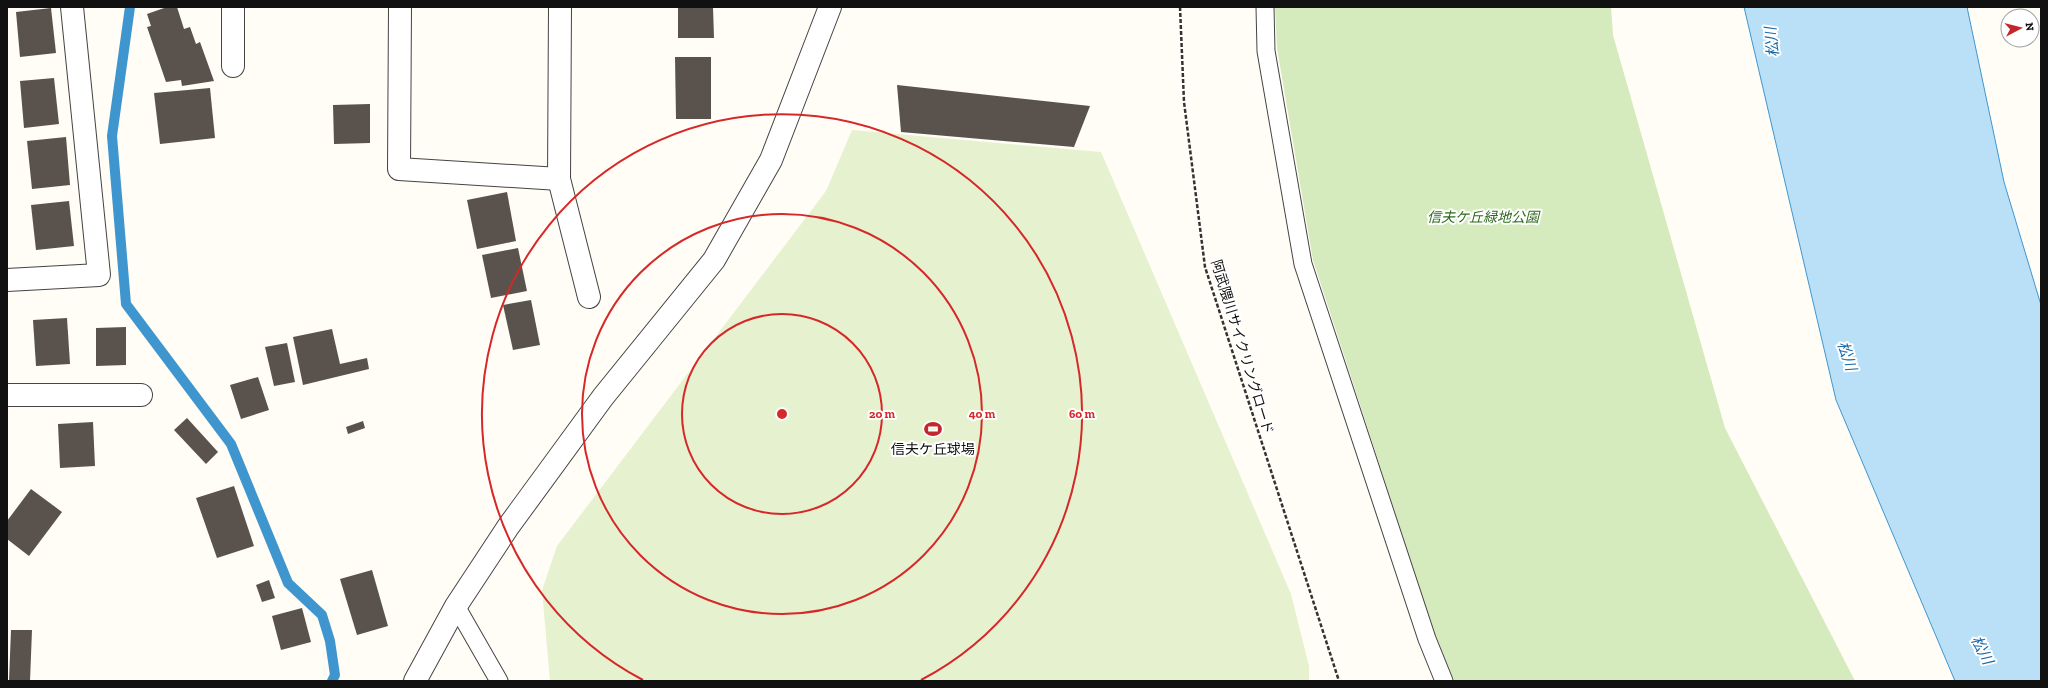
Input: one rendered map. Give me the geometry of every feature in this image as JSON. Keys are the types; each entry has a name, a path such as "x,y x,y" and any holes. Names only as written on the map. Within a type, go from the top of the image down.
{"street":[{"path":"7,280 99,275 72,7"},
{"path":"233,7 233,66"},
{"path":"400,7 399,169 559,179"},
{"path":"560,7 559,179 589,297"},
{"path":"415,681 456,606 508,527 603,397 714,260 771,160 830,7"},
{"path":"7,395 141,395"}],"lane":[{"path":"1265,7 1266,51 1303,264 1427,639 1444,681"},
{"path":"456,606 499,681"}],"path":[{"name":"阿武隈川サイクリングロード","path":"1180,7 1184,102 1205,267 1339,681"}],"green space":[{"name":"信夫ケ丘緑地公園","path":"1275,7 1611,7 1613,35 1725,428 1855,681 1454,681 1435,635 1313,260 1277,48"},
{"name":"信夫ケ丘球場","path":"852,130 1101,152 1291,594 1309,666 1309,681 550,681 542,590 557,546 826,191"}],"water":[{"name":"松川","path":"1744,7 1967,7 2004,182 2041,305 2041,681 1955,681 1836,400"}],"building":[{"path":"167,7 177,7 184,29 190,27 196,44 200,42 214,81 182,86 181,80 166,82 147,27 151,26 147,14"},
{"path":"678,7 713,7 714,38 678,38"},
{"path":"51,8 56,53 20,57 16,12"},
{"path":"675,57 711,57 711,119 676,119"},
{"path":"54,78 59,124 24,128 20,81"},
{"path":"897,85 1090,106 1074,147 901,132"},
{"path":"210,88 215,138 160,144 154,93"},
{"path":"370,104 370,143 334,144 333,105"},
{"path":"66,137 70,185 32,189 27,141"},
{"path":"507,192 516,241 477,249 467,200"},
{"path":"69,201 74,246 36,250 31,205"},
{"path":"518,248 527,291 491,298 482,255"},
{"path":"531,300 540,345 513,350 503,305"},
{"path":"67,318 70,364 36,366 33,320"},
{"path":"126,327 126,365 96,366 96,328"},
{"path":"332,329 340,364 367,358 369,369 303,385 293,337"},
{"path":"287,343 295,382 274,386 265,347"},
{"path":"258,377 269,410 241,419 230,385"},
{"path":"187,418 218,452 206,464 174,430"},
{"path":"363,421 365,428 348,434 346,427"},
{"path":"93,422 95,466 60,468 58,424"},
{"path":"234,486 254,546 217,558 196,498"},
{"path":"31,489 62,512 29,556 7,539 7,521"},
{"path":"372,570 388,626 357,635 340,579"},
{"path":"269,580 275,598 262,602 256,585"},
{"path":"302,608 311,642 281,650 272,616"},
{"path":"11,630 32,630 30,681 9,681"}],"waterway":[{"path":"130,7 112,136 126,304 231,444 288,583 322,615 330,641 335,675 332,681"}],"place":[{"name":"信夫ケ丘球場","path":"933,429"}]}
